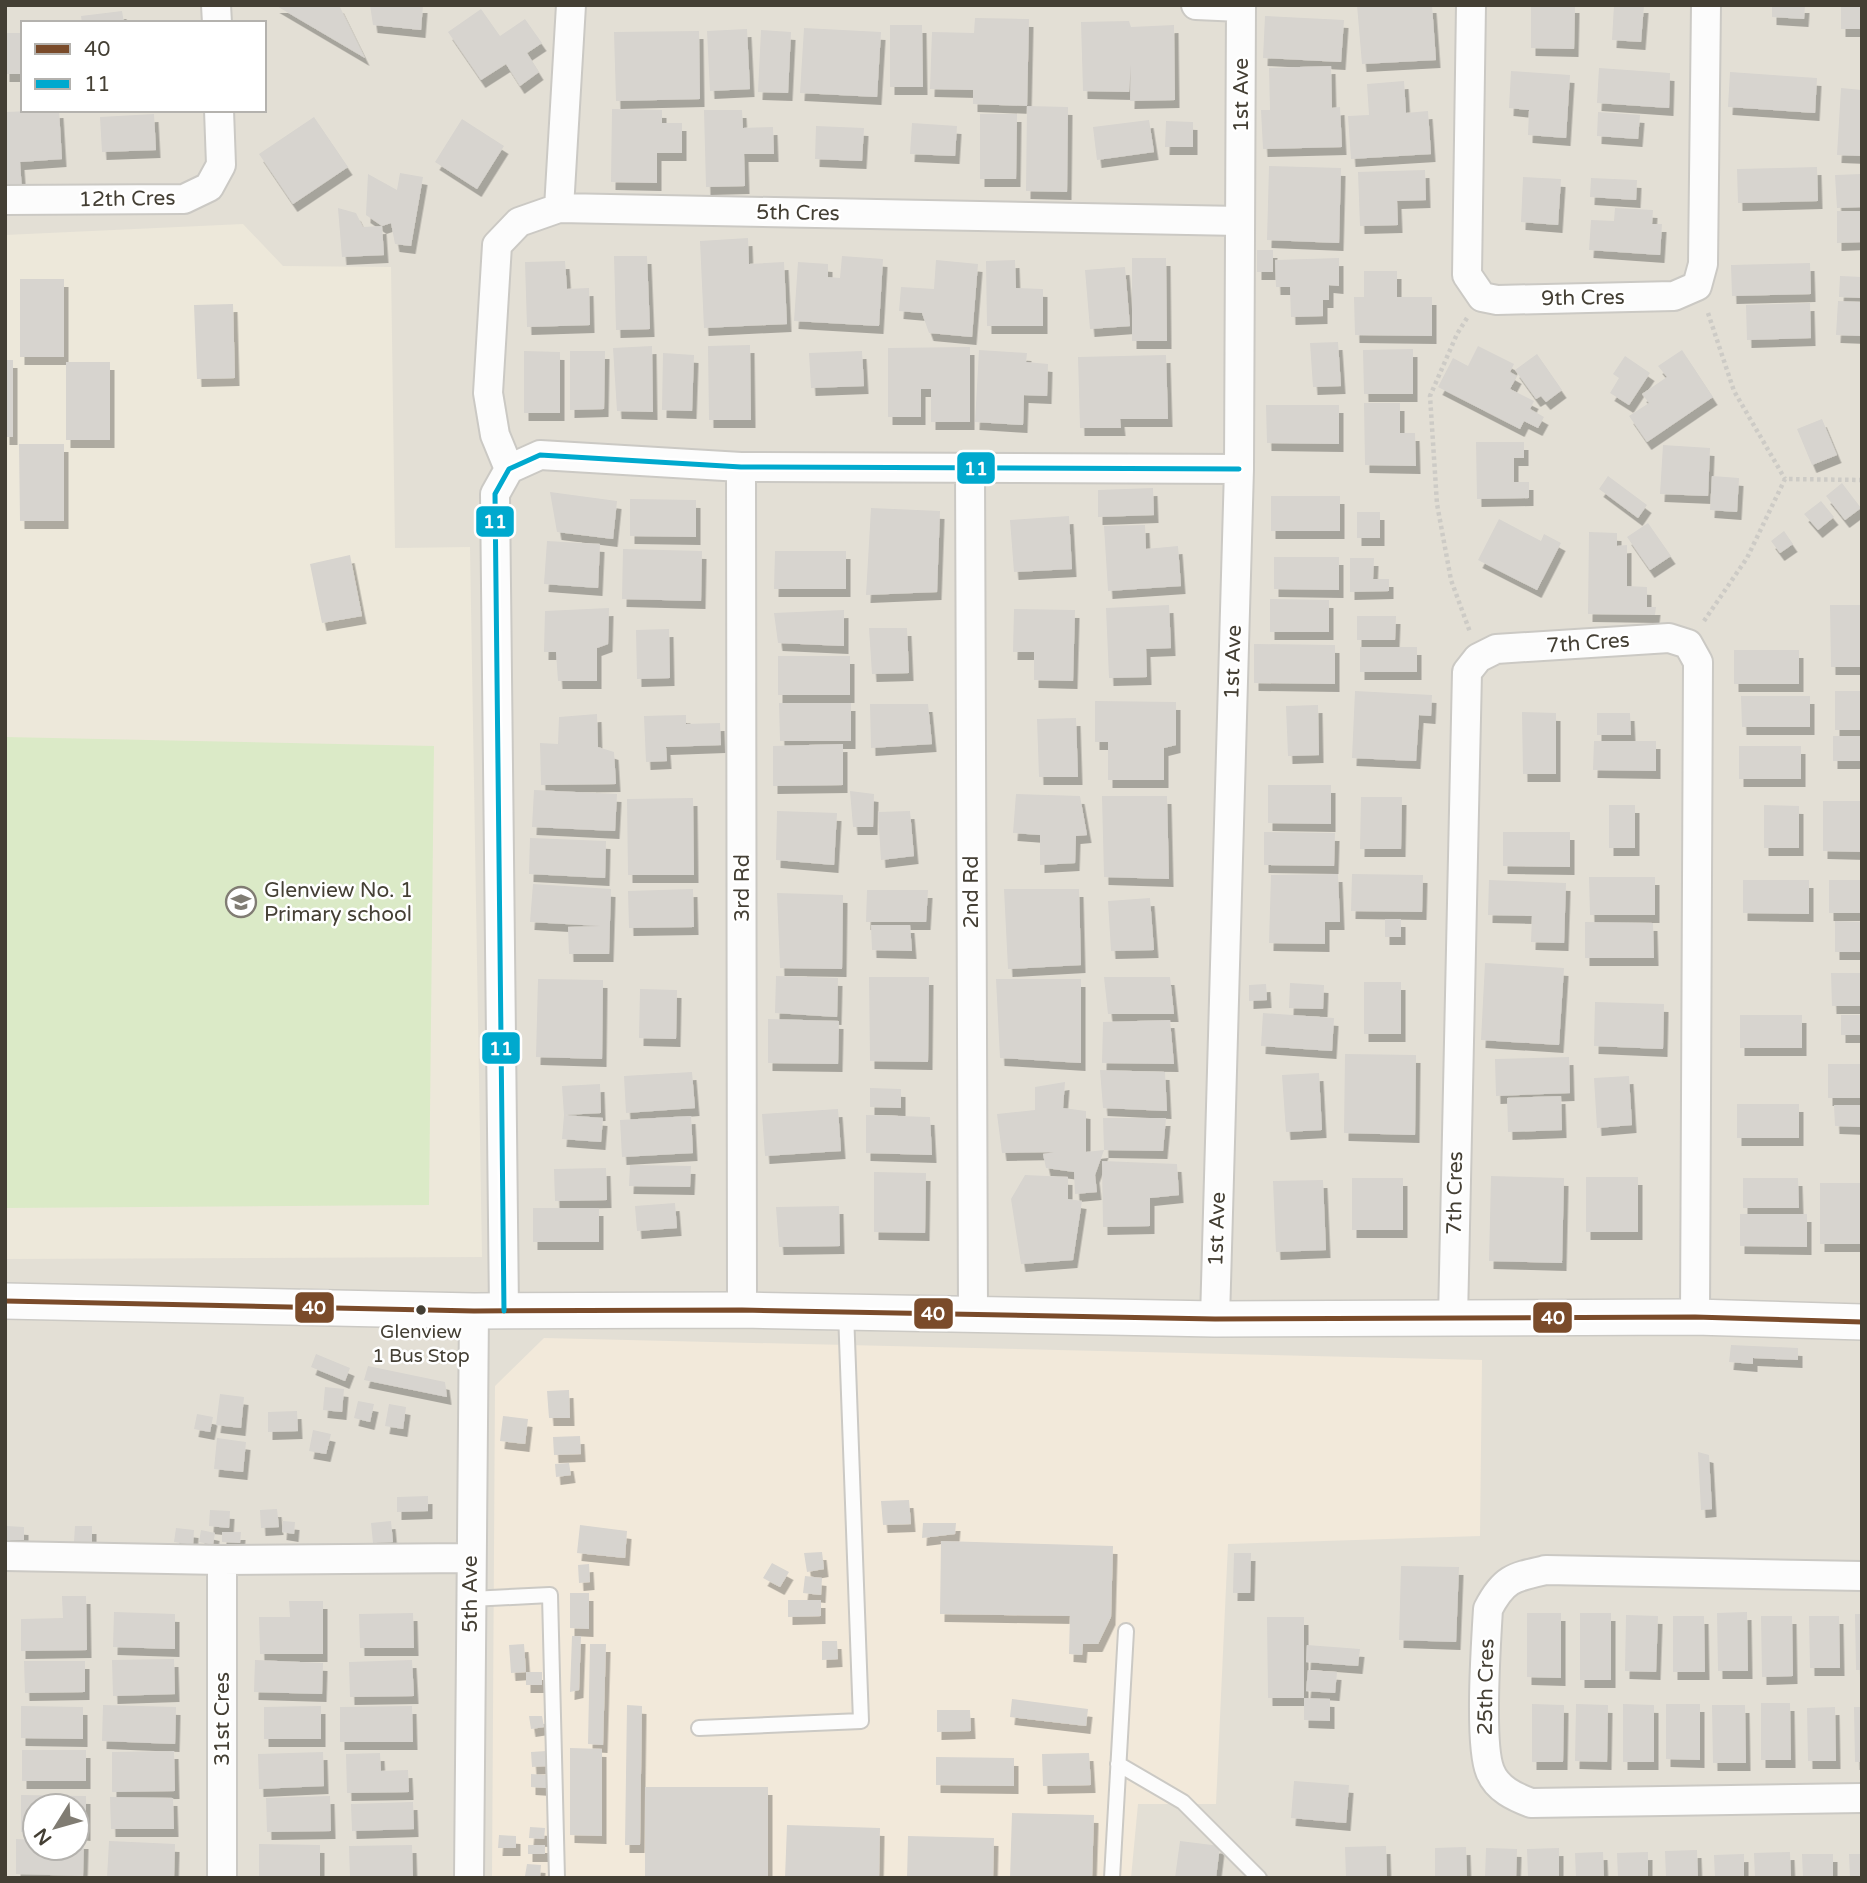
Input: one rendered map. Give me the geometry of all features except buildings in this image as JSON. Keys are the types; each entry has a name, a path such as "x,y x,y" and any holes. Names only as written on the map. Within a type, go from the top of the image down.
{"street":[{"path":"571,5 559,208 519,222 497,245 488,393 495,435 509,468 540,455 741,467 1239,469"},
{"path":"1196,5 1241,6"},
{"path":"1471,5 1467,275 1482,297"},
{"path":"1697,286 1703,264 1706,5"},
{"name":"1st Ave","path":"1215,1319 1239,469 1241,6"},
{"name":"12th Cres","path":"5,200 184,199 209,187 221,165 219,112"},
{"name":"5th Cres","path":"559,208 1240,221"},
{"name":"9th Cres","path":"1482,297 1497,300 1674,296 1697,286"},
{"name":"3rd Rd","path":"741,467 742,1310"},
{"name":"5th Ave","path":"469,1878 470,1558 489,1311 495,494 509,468"},
{"name":"2nd Rd","path":"970,468 973,1315"},
{"name":"7th Cres","path":"1452,1319 1466,672 1479,658 1496,649 1669,638 1688,644"},
{"path":"1688,644 1698,662 1695,1317"},
{"path":"5,1301 489,1311 742,1310 1215,1319 1695,1317 1862,1322"},
{"path":"5,1556 222,1560 470,1558"},
{"name":"31st Cres","path":"222,1560 222,1878"},
{"name":"25th Cres","path":"1862,1576 1546,1570 1514,1577 1498,1589 1488,1609 1485,1748 1490,1773 1509,1795 1531,1803 1862,1798"}],"lane":[{"path":"699,1728 861,1721 846,1312"},
{"path":"471,1599 550,1595 557,1878"},
{"path":"1112,1878 1126,1631"},
{"path":"1118,1764 1183,1802 1259,1878"}],"path":[{"path":"1697,286 1717,333 1734,391 1785,479"},
{"path":"1479,658 1451,580 1437,504 1430,396 1457,334 1482,297"},
{"path":"1785,479 1862,481"},
{"path":"1688,644 1747,558 1785,479"}],"shaded area":[{"path":"5,5 1862,5 1862,1878 5,1878"},
{"name":"Glenview No. 1 Primary school","path":"243,224 283,266 391,267 395,548 470,547 482,1257 5,1259 5,235"},
{"path":"544,1338 1482,1360 1480,1536 1228,1544 1216,1804 1138,1804 1131,1878 492,1878 495,1386"}],"green space":[{"path":"5,737 434,746 429,1205 5,1208"}],"transit line":[{"name":"11","path":"504,1311 495,494 509,469 540,455 741,467 1239,469"},
{"name":"40","path":"5,1301 474,1311 742,1310 1215,1319 1695,1317 1862,1322"}],"place":[{"name":"Glenview No. 1 Primary school","path":"241,902"},
{"name":"Glenview 1 Bus Stop","path":"421,1310"}]}
